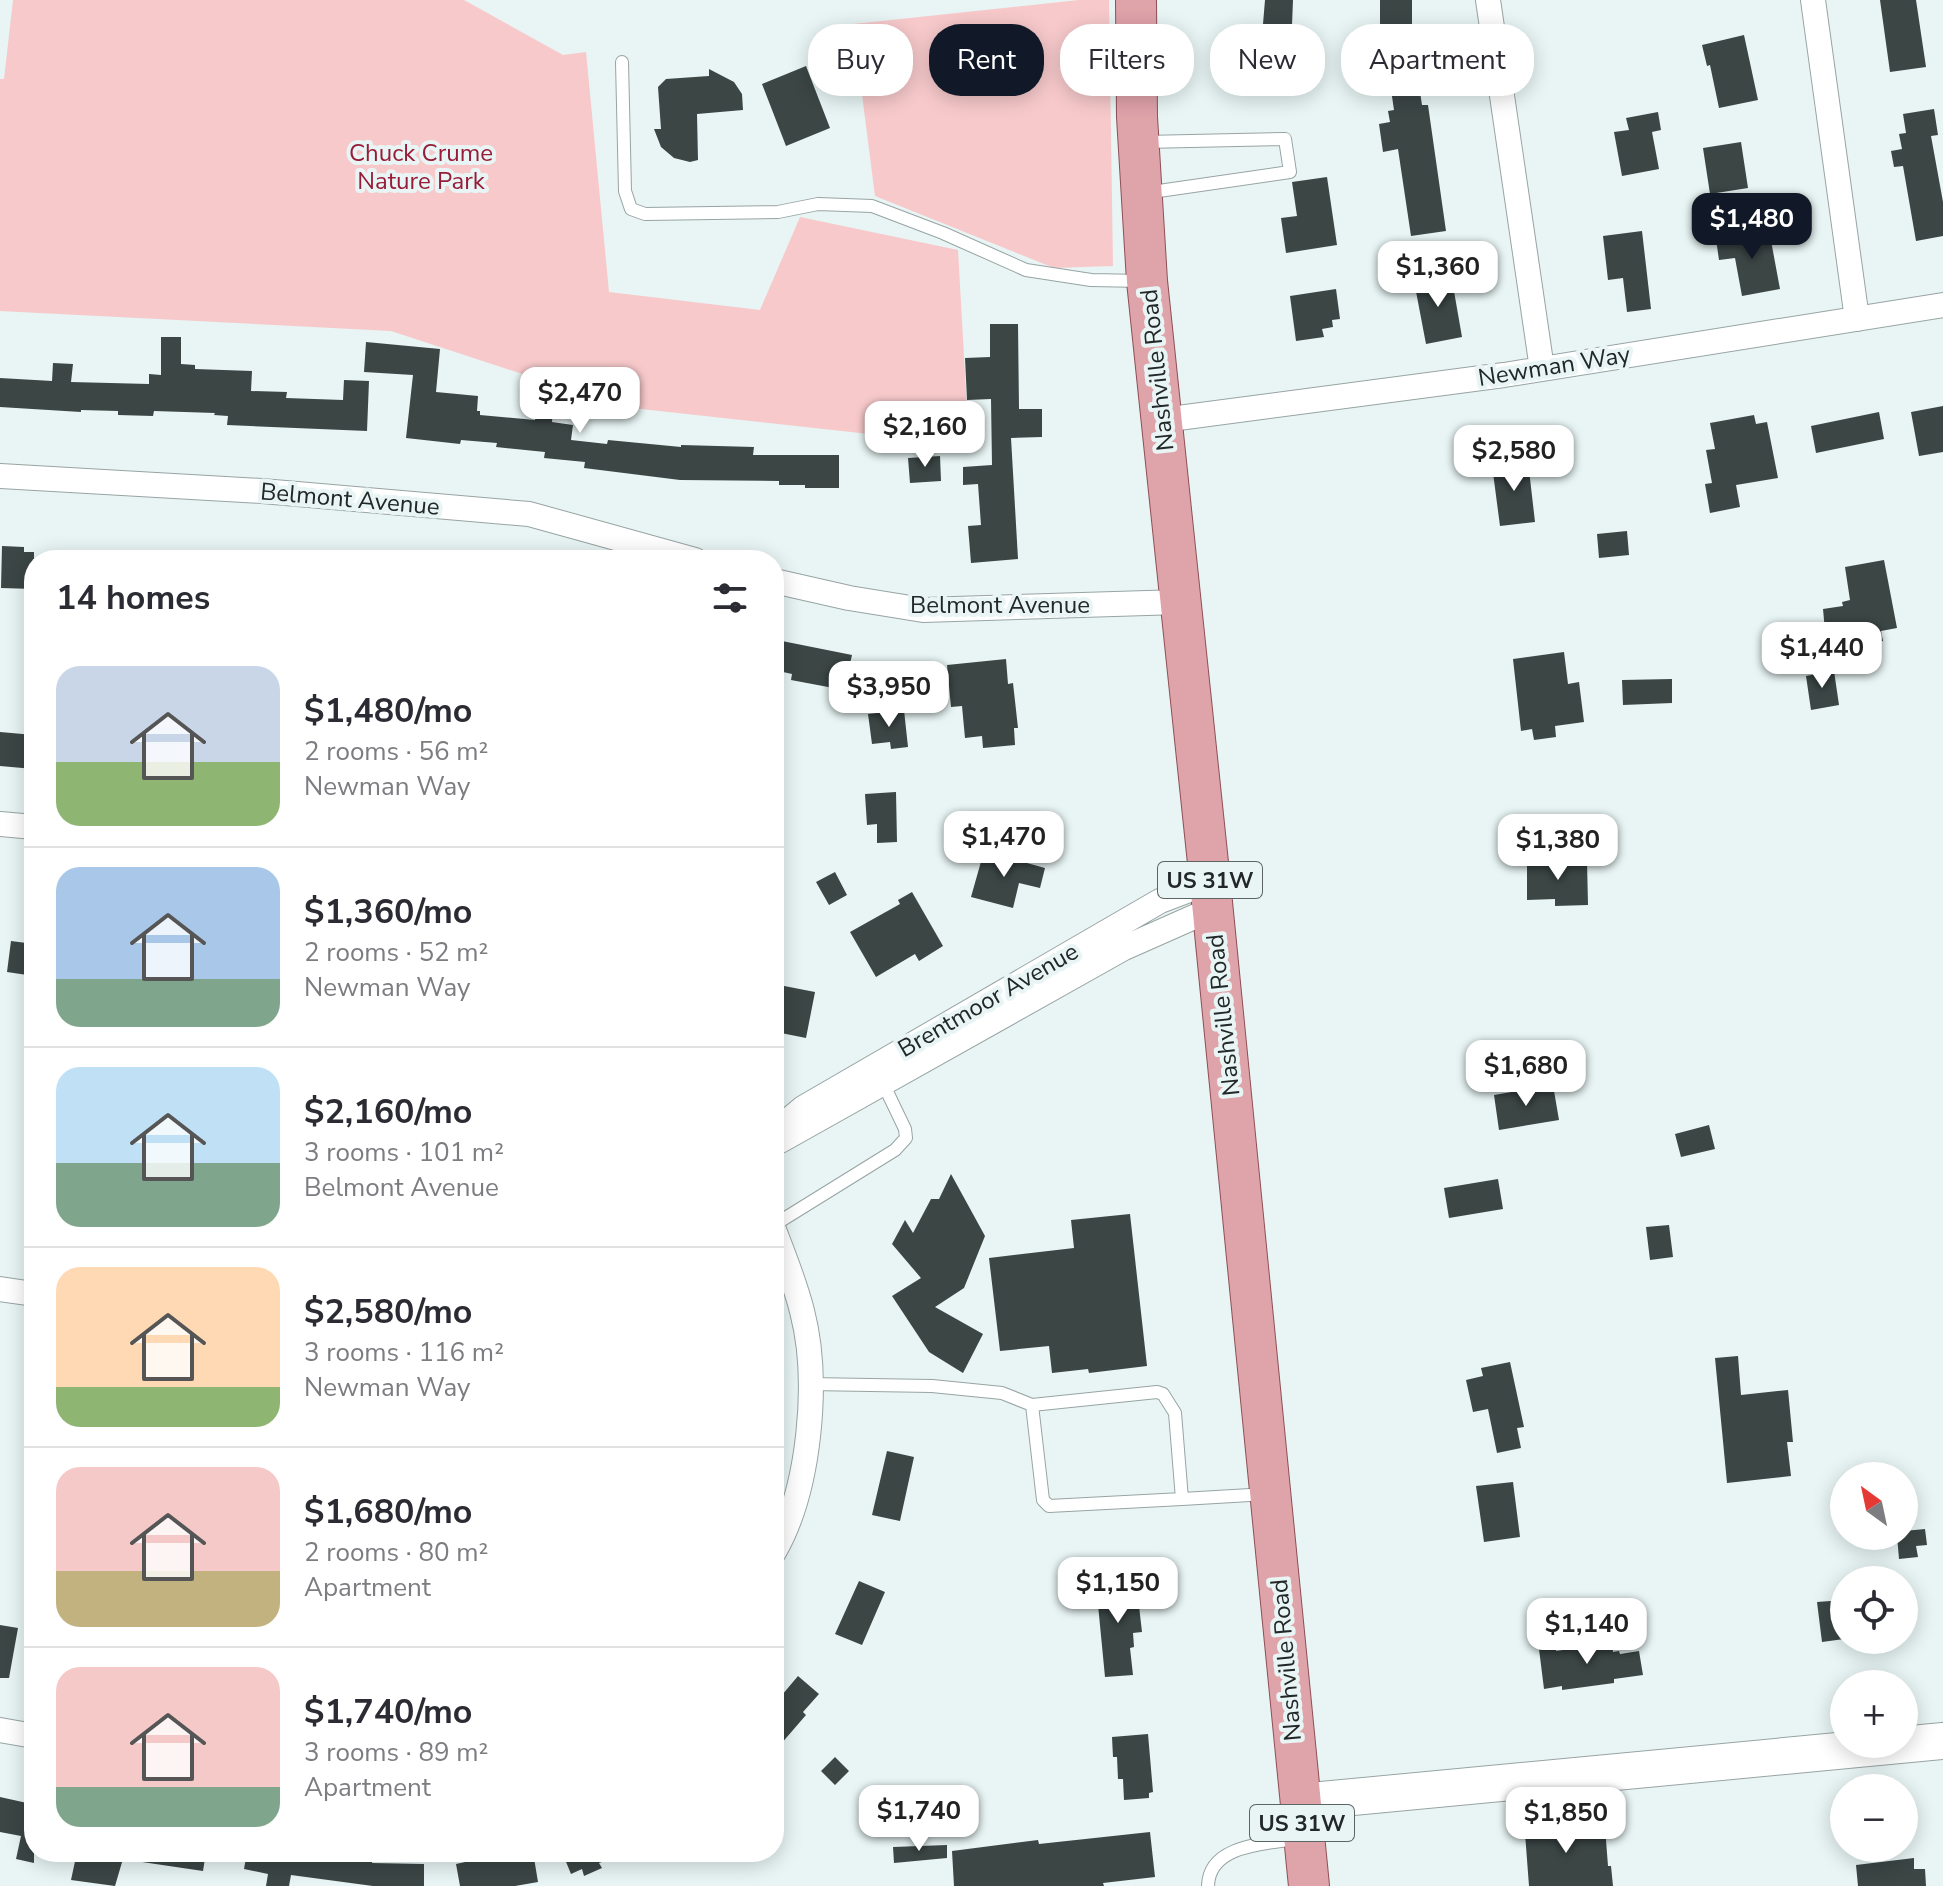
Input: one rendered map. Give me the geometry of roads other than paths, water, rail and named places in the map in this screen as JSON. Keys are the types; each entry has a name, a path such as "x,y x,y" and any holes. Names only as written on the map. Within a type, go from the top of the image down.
{"main road":[{"name":"Nashville Road","path":"1136,0 1139,142 1147,281 1309,1886"}],"street":[{"path":"1488,0 1542,369"},
{"path":"1813,0 1857,319"},
{"name":"Newman Way","path":"1163,420 1542,369 1943,305"},
{"name":"Belmont Avenue","path":"0,476 262,491 529,514 659,550"},
{"name":"Belmont Avenue","path":"784,583 923,610 1180,602"},
{"path":"0,824 24,826"},
{"name":"Brentmoor Avenue","path":"784,1124 803,1108 879,1075 1124,948 1211,896"},
{"name":"Brentmoor Avenue","path":"784,1137 879,1075"},
{"path":"784,1257 803,1314 810,1418 801,1479 784,1525"},
{"path":"0,1289 24,1293"},
{"path":"0,1730 24,1734"},
{"path":"1302,1820 1943,1741"}],"lane":[{"path":"622,62 625,191 631,209 645,214 778,212 818,204 872,206 1026,270 1091,280 1147,281"},
{"path":"1139,142 1285,139 1290,172 1142,193"},
{"path":"784,1221 895,1150 906,1138 905,1129 879,1075"},
{"path":"809,1384 932,1386 1002,1393 1032,1405 1157,1392 1163,1394 1175,1413 1182,1499"},
{"path":"1032,1405 1043,1500 1049,1506 1270,1494"},
{"path":"1208,1886 1210,1870 1224,1855 1302,1820"}],"park label":[{"name":"Chuck Crume Nature Park","path":"421,167"}]}
